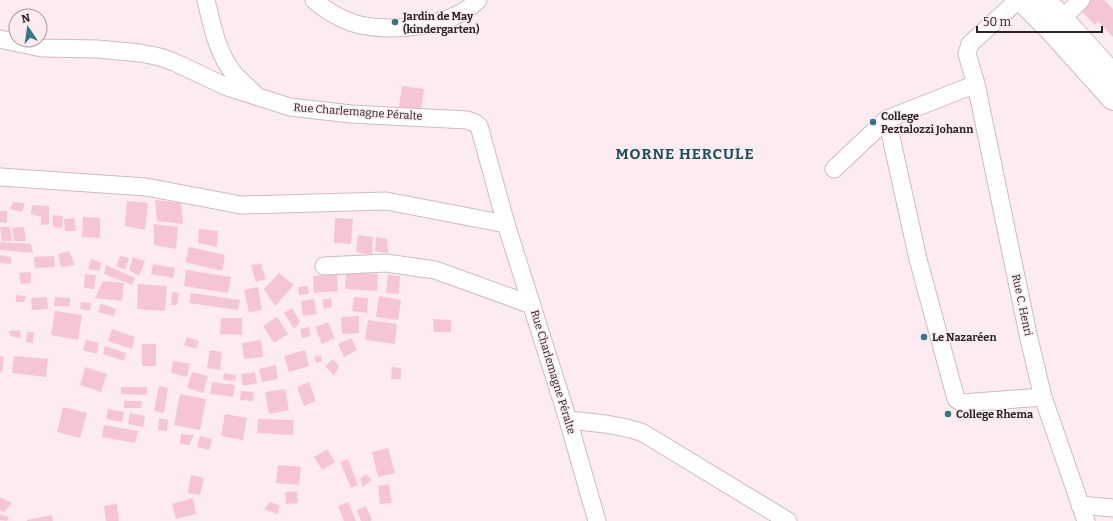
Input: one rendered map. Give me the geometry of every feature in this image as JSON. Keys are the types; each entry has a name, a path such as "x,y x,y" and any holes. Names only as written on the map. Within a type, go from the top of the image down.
{"main road":[{"path":"1019,0 1057,24 1113,74"},
{"path":"1045,0 1057,24 1113,99"}],"street":[{"path":"206,0 218,46 234,74 258,97"},
{"path":"314,0 336,16 354,23 374,27 400,28 450,18 471,8 478,0"},
{"name":"Rue C. Henri","path":"1019,0 970,44 967,49 967,54 976,84 1029,338 1043,397 1086,521"},
{"path":"1057,24 1081,0"},
{"name":"Rue Charlemagne Péralte","path":"0,40 42,48 98,49 140,53 160,57 174,62 227,88 303,110 467,120 479,126 506,224 568,420 597,521"},
{"path":"834,169 887,119 976,84"},
{"path":"887,119 918,259 956,399 962,403 1043,397"},
{"path":"1,177 146,187 241,205 386,201 506,224"},
{"path":"324,266 386,263 435,270 532,305"},
{"path":"568,420 619,426 643,433 788,521"},
{"path":"1080,505 1113,508"}],"building":[{"path":"1086,0 1104,0 1113,9 1113,37 1098,21 1095,25 1078,8"},
{"path":"402,86 424,89 420,116 398,113"},
{"path":"155,200 181,203 183,224 157,221"},
{"path":"127,201 148,203 145,230 125,226"},
{"path":"13,202 25,203 22,212 10,209"},
{"path":"32,205 49,206 49,224 41,225 41,217 31,214"},
{"path":"0,211 7,211 7,223 0,222"},
{"path":"53,215 63,216 62,228 53,227"},
{"path":"83,217 100,218 100,238 82,237"},
{"path":"74,218 76,231 65,231 64,219"},
{"path":"335,218 353,219 351,244 334,243"},
{"path":"154,224 178,227 176,249 154,245"},
{"path":"0,227 10,227 12,241 2,241"},
{"path":"24,227 26,241 14,241 12,228"},
{"path":"199,229 218,231 217,247 198,243"},
{"path":"358,235 373,237 372,255 356,252"},
{"path":"376,237 387,239 388,253 375,251"},
{"path":"0,242 31,244 33,253 0,250"},
{"path":"189,247 225,255 222,271 185,262"},
{"path":"69,251 75,265 61,267 58,254"},
{"path":"0,255 11,257 11,264 0,263"},
{"path":"54,256 55,267 35,268 34,257"},
{"path":"120,256 129,258 125,270 116,266"},
{"path":"133,257 145,261 139,276 129,270"},
{"path":"91,259 102,263 99,271 88,269"},
{"path":"153,264 175,268 173,278 151,274"},
{"path":"261,264 266,279 256,282 251,265"},
{"path":"106,265 135,278 132,285 104,274"},
{"path":"186,270 231,277 228,293 184,286"},
{"path":"31,272 31,283 21,284 19,273"},
{"path":"346,272 378,274 377,291 345,289"},
{"path":"279,273 294,285 275,306 264,289"},
{"path":"85,274 96,275 94,289 84,288"},
{"path":"337,274 338,291 314,293 313,276"},
{"path":"388,275 400,276 399,294 386,293"},
{"path":"103,281 124,283 122,301 95,298"},
{"path":"138,284 167,286 165,311 137,309"},
{"path":"308,286 309,294 299,295 298,287"},
{"path":"258,287 262,310 249,312 244,290"},
{"path":"172,292 179,293 177,305 171,305"},
{"path":"191,293 240,300 238,310 189,303"},
{"path":"16,295 26,296 24,302 16,302"},
{"path":"379,296 401,300 398,320 376,317"},
{"path":"47,297 48,309 32,310 31,298"},
{"path":"55,297 70,298 70,306 54,306"},
{"path":"354,297 368,298 367,313 352,311"},
{"path":"331,298 332,307 324,309 322,300"},
{"path":"314,299 317,314 303,316 301,301"},
{"path":"81,302 91,303 90,311 80,309"},
{"path":"101,304 116,309 114,316 98,312"},
{"path":"292,308 300,322 294,329 284,313"},
{"path":"55,311 82,315 78,340 51,335"},
{"path":"359,316 359,333 342,334 341,317"},
{"path":"277,317 288,334 274,343 263,326"},
{"path":"221,318 242,318 242,335 220,334"},
{"path":"433,319 451,320 451,332 434,332"},
{"path":"368,320 397,324 395,344 365,340"},
{"path":"328,322 335,338 322,344 315,327"},
{"path":"309,327 311,336 302,338 300,329"},
{"path":"112,329 135,337 132,349 108,341"},
{"path":"20,330 21,338 10,336 9,331"},
{"path":"27,332 34,332 33,343 26,342"},
{"path":"187,337 199,341 196,349 184,345"},
{"path":"351,338 357,350 344,357 338,344"},
{"path":"86,340 99,343 97,354 83,350"},
{"path":"261,340 263,357 244,359 242,343"},
{"path":"142,344 156,344 156,366 142,366"},
{"path":"105,346 126,353 124,361 103,354"},
{"path":"210,350 222,352 220,370 207,368"},
{"path":"305,350 309,366 289,372 284,356"},
{"path":"321,355 322,361 316,363 314,357"},
{"path":"0,356 4,357 2,373 0,372"},
{"path":"14,356 48,359 46,377 12,373"},
{"path":"333,359 339,366 334,376 325,366"},
{"path":"173,361 190,364 187,377 171,373"},
{"path":"276,365 278,379 262,382 259,369"},
{"path":"85,367 107,374 101,392 80,385"},
{"path":"392,367 401,368 401,379 391,379"},
{"path":"192,372 208,376 203,393 187,388"},
{"path":"255,372 257,383 243,386 241,374"},
{"path":"224,373 236,375 235,381 223,380"},
{"path":"212,382 235,385 233,397 210,394"},
{"path":"309,382 316,401 304,406 297,387"},
{"path":"159,386 168,388 164,413 154,411"},
{"path":"121,387 147,387 147,395 121,394"},
{"path":"285,389 289,410 269,414 265,392"},
{"path":"241,391 254,392 253,401 240,400"},
{"path":"180,394 206,399 200,430 174,425"},
{"path":"124,401 142,401 141,408 124,408"},
{"path":"63,407 87,413 80,438 57,432"},
{"path":"108,409 124,412 122,422 106,419"},
{"path":"130,413 145,416 143,427 128,424"},
{"path":"225,414 247,418 243,440 221,436"},
{"path":"159,418 168,420 167,431 158,430"},
{"path":"258,419 294,420 293,435 257,433"},
{"path":"104,425 138,431 135,443 102,437"},
{"path":"181,434 194,435 189,445 180,444"},
{"path":"200,436 212,439 209,450 197,447"},
{"path":"388,448 395,473 378,477 372,452"},
{"path":"327,449 335,462 322,470 314,457"},
{"path":"348,459 358,485 351,488 340,462"},
{"path":"278,465 301,467 299,485 276,483"},
{"path":"366,474 372,480 363,487 360,479"},
{"path":"191,475 204,478 200,495 188,493"},
{"path":"389,484 392,503 380,504 378,486"},
{"path":"297,491 298,503 286,504 285,492"},
{"path":"0,497 12,503 4,512 0,510"},
{"path":"193,498 196,514 176,519 172,504"},
{"path":"270,502 280,506 277,514 264,509"},
{"path":"348,502 356,521 344,521 338,506"},
{"path":"117,504 119,521 106,521 104,506"},
{"path":"366,506 372,520 361,521 357,510"},
{"path":"0,514 9,517 7,521 0,520"},
{"path":"52,515 53,521 27,521 27,520"}],"place":[{"name":"Jardin de May (kindergarten)","path":"395,22"},
{"name":"College Peztalozzi Johann","path":"873,122"},
{"name":"Le Nazaréen","path":"924,337"},
{"name":"College Rhema","path":"948,414"}],"district":[{"name":"MORNE HERCULE","path":"685,154"}]}
